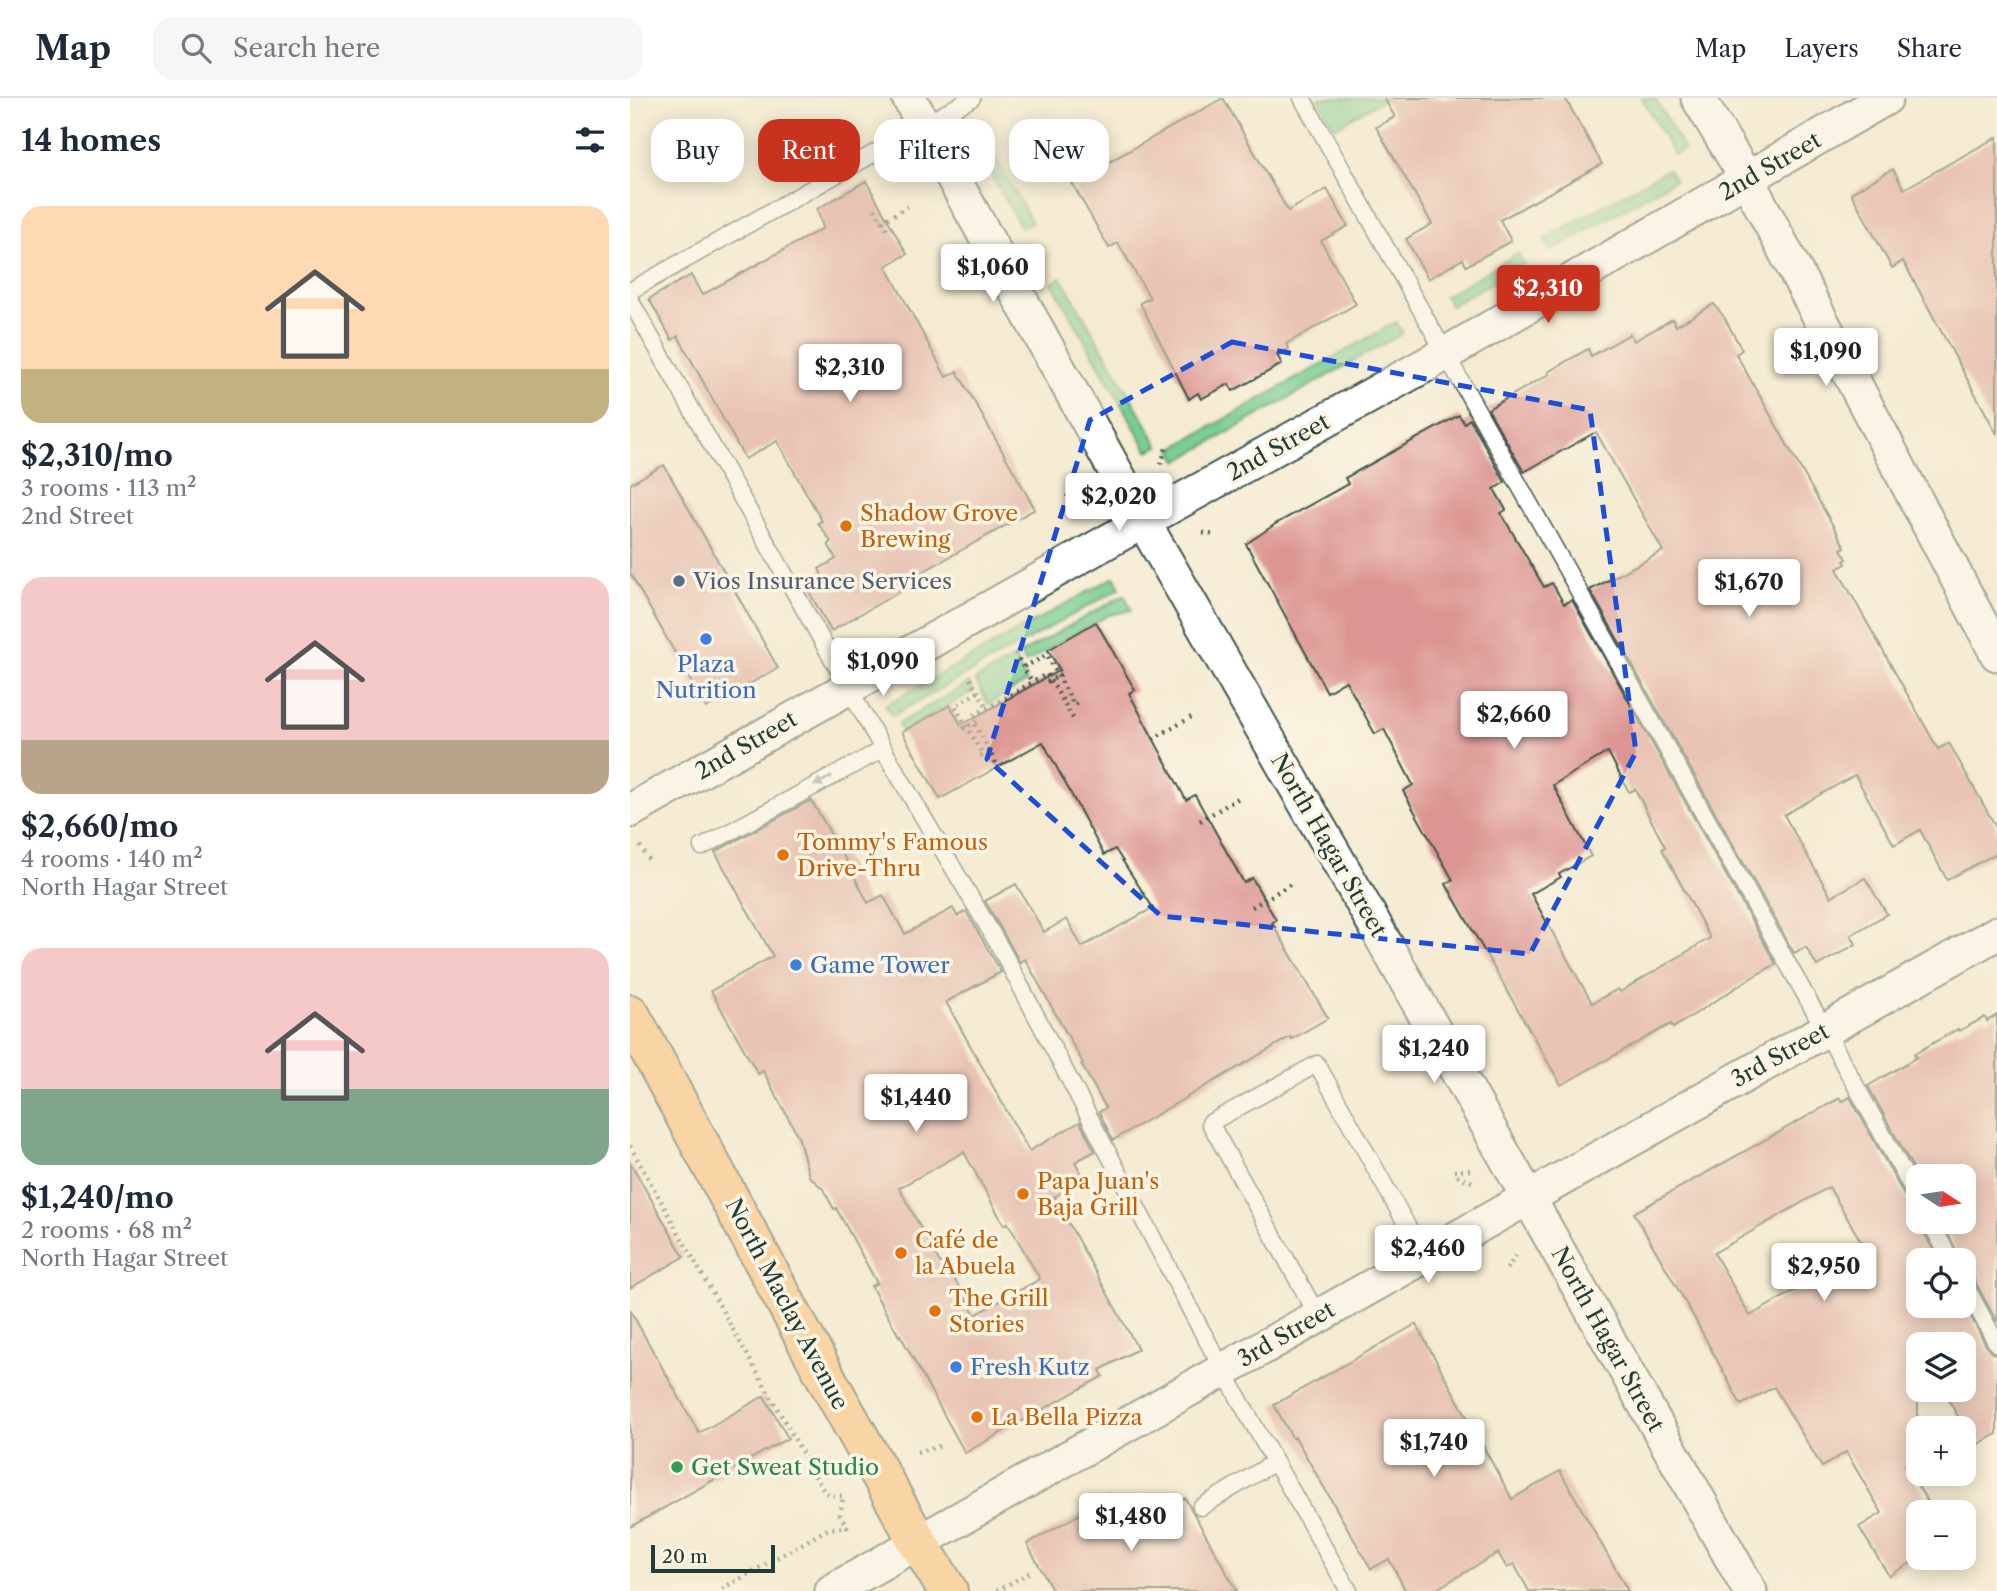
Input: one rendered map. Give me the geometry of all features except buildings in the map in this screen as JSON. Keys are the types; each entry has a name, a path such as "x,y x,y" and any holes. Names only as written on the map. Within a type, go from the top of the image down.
{"main road":[{"name":"North Maclay Avenue","path":"630,1014 829,1383 948,1591"}],"street":[{"path":"1698,98 1746,179 1997,654"},
{"name":"2nd Street","path":"630,811 1143,521 1447,353 1886,98"},
{"name":"North Hagar Street","path":"917,111 1143,521 1355,890 1750,1591"},
{"name":"3rd Street","path":"832,1591 1997,933"}],"lane":[{"path":"630,291 917,111 972,98"},
{"path":"1302,98 1906,1177"},
{"path":"630,300 883,749 1001,949 1223,1370 1349,1591"},
{"path":"702,847 883,749"},
{"path":"1318,1316 1210,1123 1317,1064 1424,1256"},
{"path":"1976,1305 1997,1344"},
{"path":"1201,1507 1275,1462"}],"path":[{"path":"882,222 912,204"},
{"path":"875,209 889,233"},
{"path":"1161,464 1167,445"},
{"path":"1015,653 1032,682"},
{"path":"1024,667 1047,655 1074,705 1078,702"},
{"path":"996,763 971,717 1032,682 1047,674 1074,720"},
{"path":"1047,682 1059,674"},
{"path":"970,679 987,707"},
{"path":"978,692 955,706 983,755 979,757"},
{"path":"1153,738 1195,715"},
{"path":"965,727 978,720"},
{"path":"1200,821 1242,796"},
{"path":"638,843 649,860"},
{"path":"1252,906 1291,884"},
{"path":"630,1146 822,1488 830,1495 843,1496 840,1515 847,1527 828,1529 718,1591"},
{"path":"1472,1182 1455,1173 1475,1170"},
{"path":"1508,1258 1507,1269 1519,1250"},
{"path":"917,1452 940,1447"},
{"path":"997,1591 1032,1571"}],"highlighted area":[{"path":"1232,342 1590,410 1636,752 1530,954 1161,916 987,759 1090,420"}],"green space":[{"path":"1318,98 1386,98 1334,128"},
{"path":"1642,98 1655,98 1684,150 1674,155"},
{"path":"995,157 1032,222 1021,228 995,181"},
{"path":"1668,169 1675,180 1551,251 1544,239"},
{"path":"1518,253 1524,264 1451,306 1445,296"},
{"path":"1061,277 1159,446 1148,451 1052,283"},
{"path":"1396,322 1403,333 1178,461 1172,449"},
{"path":"1114,577 1120,588 892,716 885,705"},
{"path":"1124,595 1132,610 1109,615 1025,663 1020,654"},
{"path":"1014,658 1027,682 988,704 975,680"},
{"path":"969,683 973,691 902,732 898,724"}],"place":[{"name":"Shadow Grove Brewing","path":"846,526"},
{"name":"Vios Insurance Services","path":"679,581"},
{"name":"Plaza Nutrition","path":"706,639"},
{"name":"Tommy's Famous Drive-Thru","path":"783,855"},
{"name":"Game Tower","path":"796,965"},
{"name":"Papa Juan's Baja Grill","path":"1023,1194"},
{"name":"Café de la Abuela","path":"901,1253"},
{"name":"The Grill Stories","path":"935,1311"},
{"name":"Fresh Kutz","path":"956,1367"},
{"name":"La Bella Pizza","path":"977,1417"},
{"name":"Get Sweat Studio","path":"677,1467"}]}
